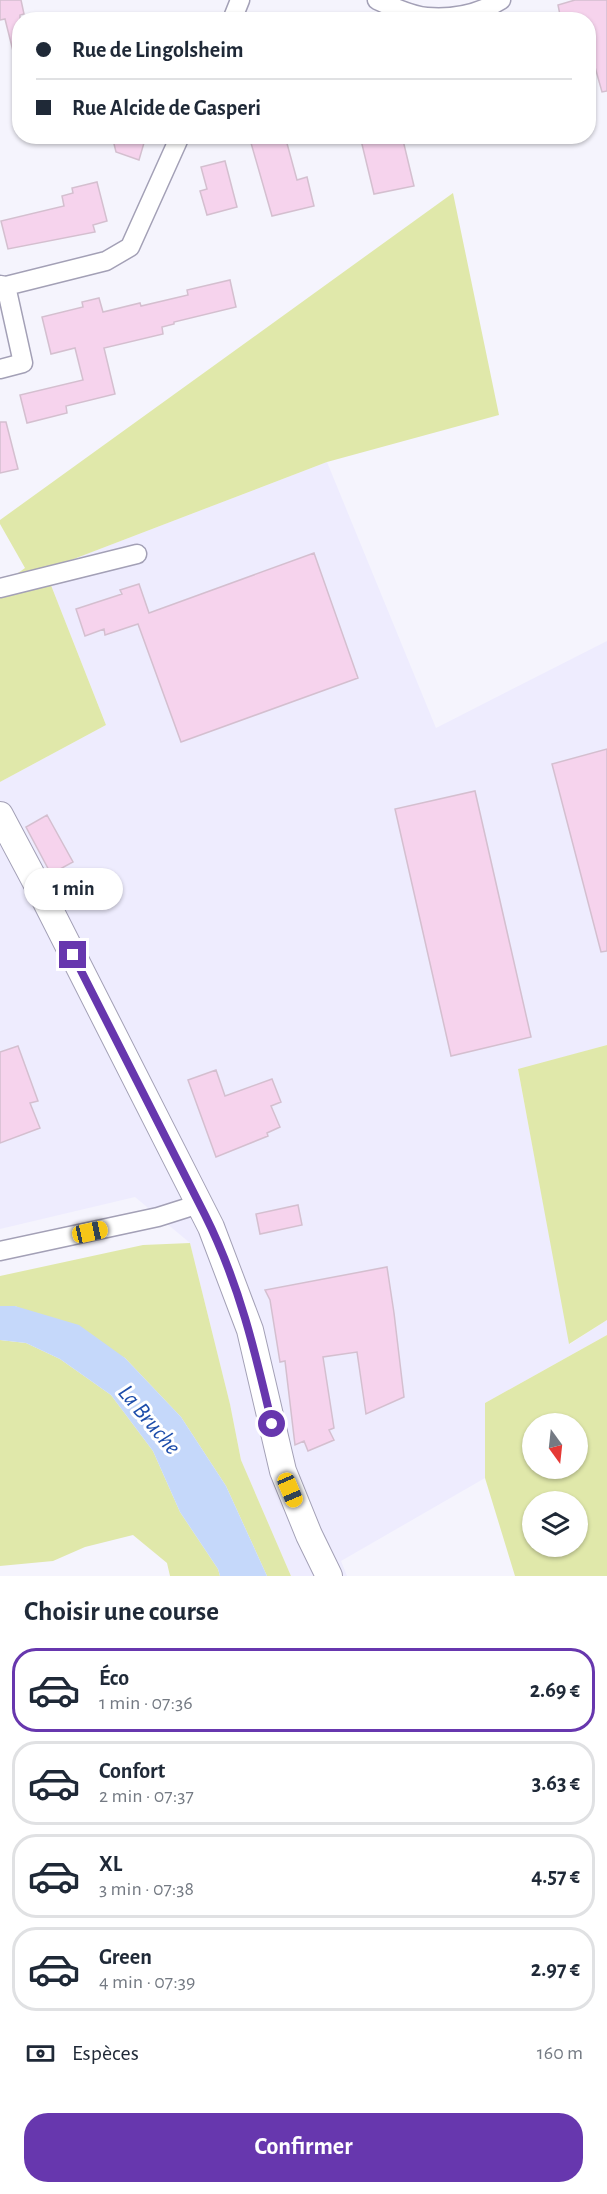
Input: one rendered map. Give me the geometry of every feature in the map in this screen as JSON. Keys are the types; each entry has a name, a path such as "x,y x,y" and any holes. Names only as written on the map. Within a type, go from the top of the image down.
{"main road":[{"path":"0,815 225,1259 250,1330 283,1471 309,1535 329,1576"}],"street":[{"path":"376,0 411,12"},
{"path":"473,12 487,9 501,0"},
{"path":"0,369 23,363 3,285 106,261 130,247 176,144"},
{"path":"0,588 137,554"},
{"path":"0,1251 158,1216 199,1204"}],"shaded area":[{"path":"327,462 436,728 607,641 607,1045 518,1070 570,1344 607,1320 607,1335 485,1403 485,1478 341,1561 347,1576 291,1576 241,1460 230,1404 190,1243 135,1197 0,1229 0,782 106,725 45,570"}],"green space":[{"path":"453,193 499,415 327,462 45,570 106,725 0,782 0,586 25,568 0,524 0,520"},
{"path":"607,1045 607,1320 569,1344 518,1069"},
{"path":"190,1243 230,1404 241,1460 291,1576 267,1576 226,1486 181,1417 125,1358 15,1306 0,1306 0,1276 143,1245"},
{"path":"607,1335 607,1576 515,1576 485,1478 485,1403"},
{"path":"0,1340 26,1343 60,1359 111,1395 153,1451 180,1512 218,1569 220,1576 170,1576 167,1563 133,1535 85,1547 53,1561 0,1566"}],"water":[{"name":"La Bruche","path":"0,1306 15,1306 79,1325 125,1358 181,1417 226,1486 267,1576 220,1576 218,1569 180,1512 153,1451 111,1395 60,1359 26,1343 0,1340"}],"building":[{"path":"0,0 21,0 24,12 12,12 12,47 5,19 0,20"},
{"path":"575,0 607,0 607,91 602,92 596,71 596,12 559,12 558,5"},
{"path":"114,144 144,144 139,160 116,152"},
{"path":"251,144 287,144 297,180 307,177 314,206 272,216"},
{"path":"362,144 404,144 414,186 374,194"},
{"path":"225,161 237,207 207,215 200,191 207,189 201,167"},
{"path":"97,182 107,221 93,225 95,232 8,249 1,221 64,206 62,196 73,193 72,188"},
{"path":"230,280 236,307 174,322 174,324 162,327 163,334 104,348 115,394 66,406 67,413 27,423 20,395 83,380 75,348 51,354 42,317 83,307 82,302 99,298 103,312 140,303 141,306 188,295 187,290"},
{"path":"0,422 6,422 18,469 0,473"},
{"path":"314,553 358,678 181,742 138,624 105,635 104,629 85,636 76,609 122,594 120,590 139,584 149,613"},
{"path":"607,749 607,951 601,952 552,764"},
{"path":"475,791 531,1037 451,1056 395,809"},
{"path":"47,815 73,862 51,874 26,827"},
{"path":"18,1046 38,1101 30,1103 40,1128 0,1143 0,1052"},
{"path":"216,1070 225,1096 272,1079 281,1102 271,1106 280,1127 267,1133 268,1136 216,1157 188,1080"},
{"path":"298,1205 302,1225 260,1234 256,1214"},
{"path":"387,1267 404,1397 366,1414 357,1352 323,1357 334,1428 329,1430 334,1440 308,1451 304,1441 295,1445 285,1361 280,1362 270,1300 265,1290"}],"route":[{"path":"73,955 225,1259 250,1330 272,1424"}]}
